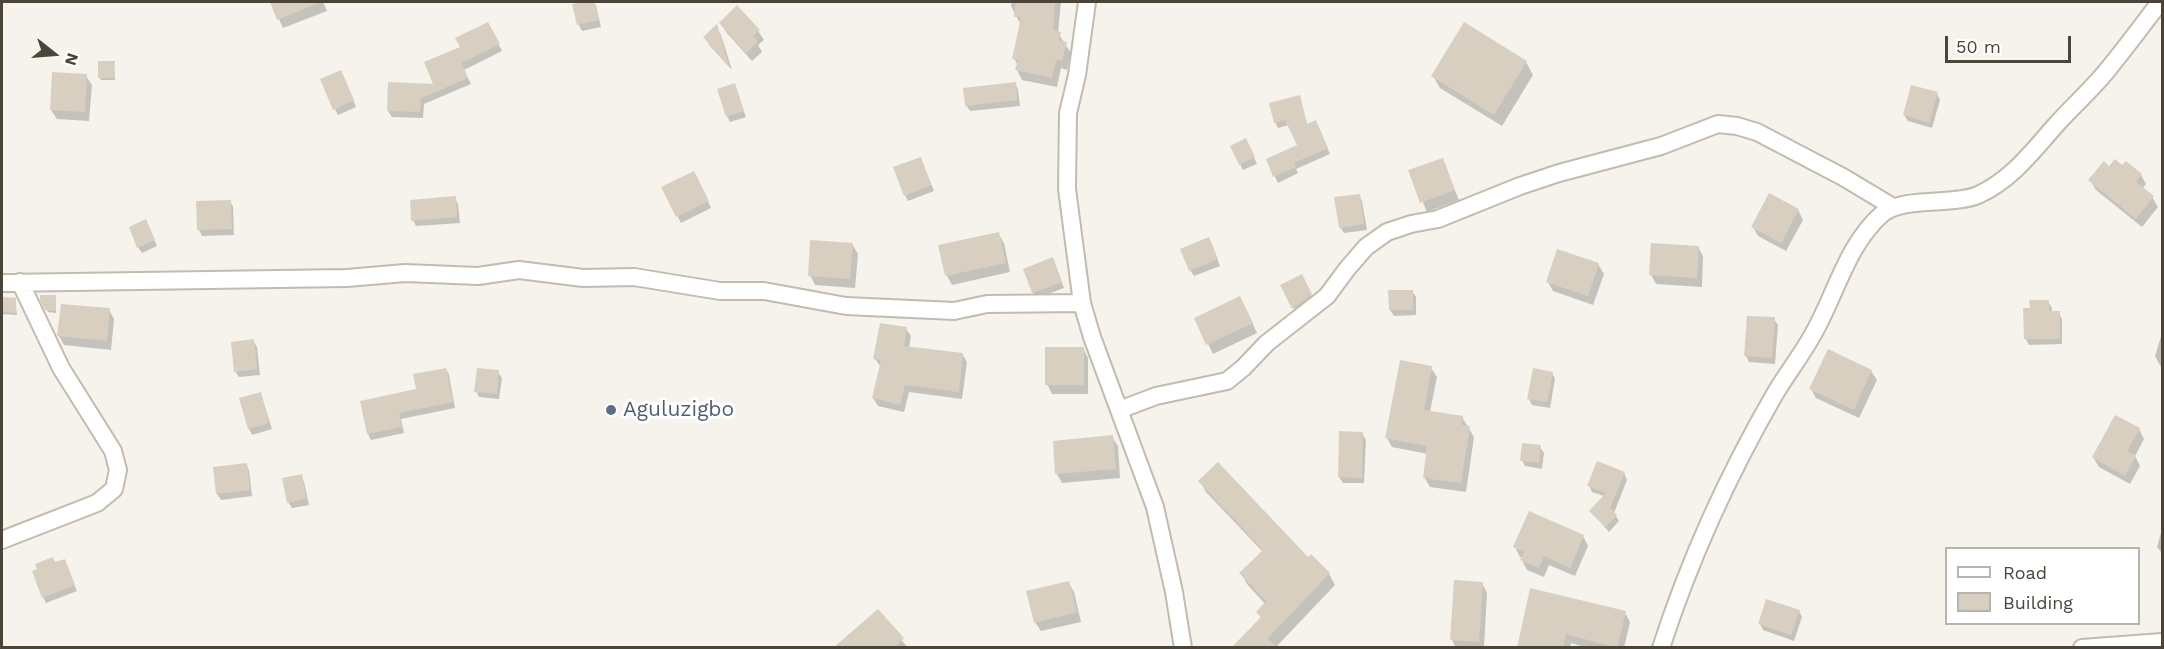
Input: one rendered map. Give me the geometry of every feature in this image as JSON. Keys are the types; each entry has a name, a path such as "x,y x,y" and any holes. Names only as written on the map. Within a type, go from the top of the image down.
{"street":[{"path":"1087,2 1077,75 1068,113 1067,189 1082,303 1092,337 1155,507 1174,592 1183,648"},
{"path":"1661,648 1699,543 1736,465 1777,390 1819,323 1838,279 1867,229 1883,212 1893,207 1930,201 1959,200 1977,195 2000,183 2027,158 2104,75 2160,2"},
{"path":"1119,410 1156,396 1227,381 1267,343 1327,296 1366,247 1386,232 1438,219 1520,186 1559,173 1661,146 1718,124 1737,126 1757,132 1843,177 1893,207"},
{"path":"2,283 347,278 405,273 478,276 519,270 583,278 633,277 720,291 764,291 846,306 954,311 987,304 1082,303"},
{"path":"2,540 97,503 114,489 118,470 112,451 61,368 20,282"},
{"path":"2082,648 2163,642"}],"building":[{"path":"270,2 321,2 277,20"},
{"path":"594,2 599,20 577,25 572,4"},
{"path":"1016,2 1055,2 1053,30 1061,32 1059,40 1067,42 1062,61 1056,60 1052,78 1015,70 1018,60 1012,59 1021,17 1014,17"},
{"path":"737,5 760,30 753,36 758,42 746,53 719,23"},
{"path":"488,22 500,44 462,63 468,78 421,98 420,112 387,111 388,82 433,84 424,62 460,47 455,38"},
{"path":"1464,22 1527,61 1494,115 1431,76"},
{"path":"717,24 729,66 703,37"},
{"path":"98,61 115,61 114,78 98,78"},
{"path":"341,70 354,100 333,110 320,79"},
{"path":"52,72 87,74 85,112 50,110"},
{"path":"1016,82 1017,100 965,106 963,88"},
{"path":"735,83 744,111 726,117 717,89"},
{"path":"1911,85 1938,92 1929,123 1903,115"},
{"path":"1300,95 1307,124 1316,120 1328,148 1294,163 1296,167 1273,177 1266,159 1297,145 1285,120 1274,123 1269,103"},
{"path":"1246,138 1255,157 1239,165 1230,146"},
{"path":"921,157 931,185 904,196 893,167"},
{"path":"1443,158 1455,190 1420,203 1408,170"},
{"path":"2115,159 2122,165 2126,161 2142,174 2136,182 2154,196 2136,219 2088,180 2104,161 2109,166"},
{"path":"694,171 709,201 676,217 661,187"},
{"path":"1769,193 1799,209 1781,243 1751,227"},
{"path":"1360,194 1364,224 1339,228 1334,197"},
{"path":"456,196 457,217 411,221 410,200"},
{"path":"231,200 232,229 197,230 196,201"},
{"path":"146,219 155,240 137,248 129,227"},
{"path":"999,232 1006,263 945,276 938,245"},
{"path":"1209,237 1218,259 1189,271 1180,249"},
{"path":"810,240 853,243 850,279 808,276"},
{"path":"1651,243 1699,246 1697,278 1649,275"},
{"path":"1557,249 1599,263 1588,296 1546,282"},
{"path":"1053,257 1062,282 1032,293 1023,269"},
{"path":"1302,274 1312,294 1292,309 1280,285"},
{"path":"1388,290 1413,290 1413,310 1389,310"},
{"path":"40,295 56,295 56,311 45,310"},
{"path":"1240,296 1253,323 1206,345 1194,318"},
{"path":"2,297 16,298 16,313 2,312"},
{"path":"2029,300 2049,300 2049,311 2060,311 2060,339 2024,339 2023,308 2030,308"},
{"path":"61,304 110,308 107,341 57,336"},
{"path":"1747,316 1775,317 1772,358 1744,356"},
{"path":"880,323 907,327 904,346 963,353 959,392 905,385 900,405 872,398 881,360 873,359"},
{"path":"254,339 257,369 234,372 231,342"},
{"path":"1045,347 1084,347 1084,385 1045,385"},
{"path":"1828,349 1872,370 1854,410 1809,389"},
{"path":"1400,360 1432,366 1424,410 1463,416 1462,425 1470,426 1461,483 1423,478 1427,446 1385,438"},
{"path":"446,368 453,402 399,413 402,427 367,434 360,401 416,389 413,374"},
{"path":"477,368 499,370 497,394 474,392"},
{"path":"1533,368 1553,372 1547,402 1527,399"},
{"path":"261,392 269,423 248,429 239,398"},
{"path":"2115,415 2140,428 2127,451 2136,456 2125,476 2092,457"},
{"path":"1339,431 1363,432 1362,478 1338,477"},
{"path":"1113,435 1116,469 1055,474 1053,441"},
{"path":"1522,443 1541,445 1539,463 1520,461"},
{"path":"1597,461 1625,472 1610,508 1617,515 1605,527 1589,511 1606,493 1587,486"},
{"path":"1218,462 1308,557 1311,554 1330,573 1268,638 1277,648 1231,648 1261,617 1256,612 1266,601 1239,573 1263,550 1198,481"},
{"path":"247,463 250,490 216,494 213,467"},
{"path":"302,474 306,499 287,503 282,478"},
{"path":"1529,511 1584,535 1570,568 1544,556 1539,568 1520,560 1524,552 1513,547"},
{"path":"53,557 55,562 65,559 75,585 42,598 32,571 37,569 35,564"},
{"path":"1454,580 1483,582 1479,642 1450,640"},
{"path":"1069,581 1077,612 1034,623 1026,591"},
{"path":"1530,588 1626,611 1617,648 1566,634 1563,648 1517,648"},
{"path":"1766,599 1800,610 1791,635 1758,624"},
{"path":"878,609 904,638 894,648 833,648"}],"place":[{"name":"Aguluzigbo","path":"611,410"}]}
